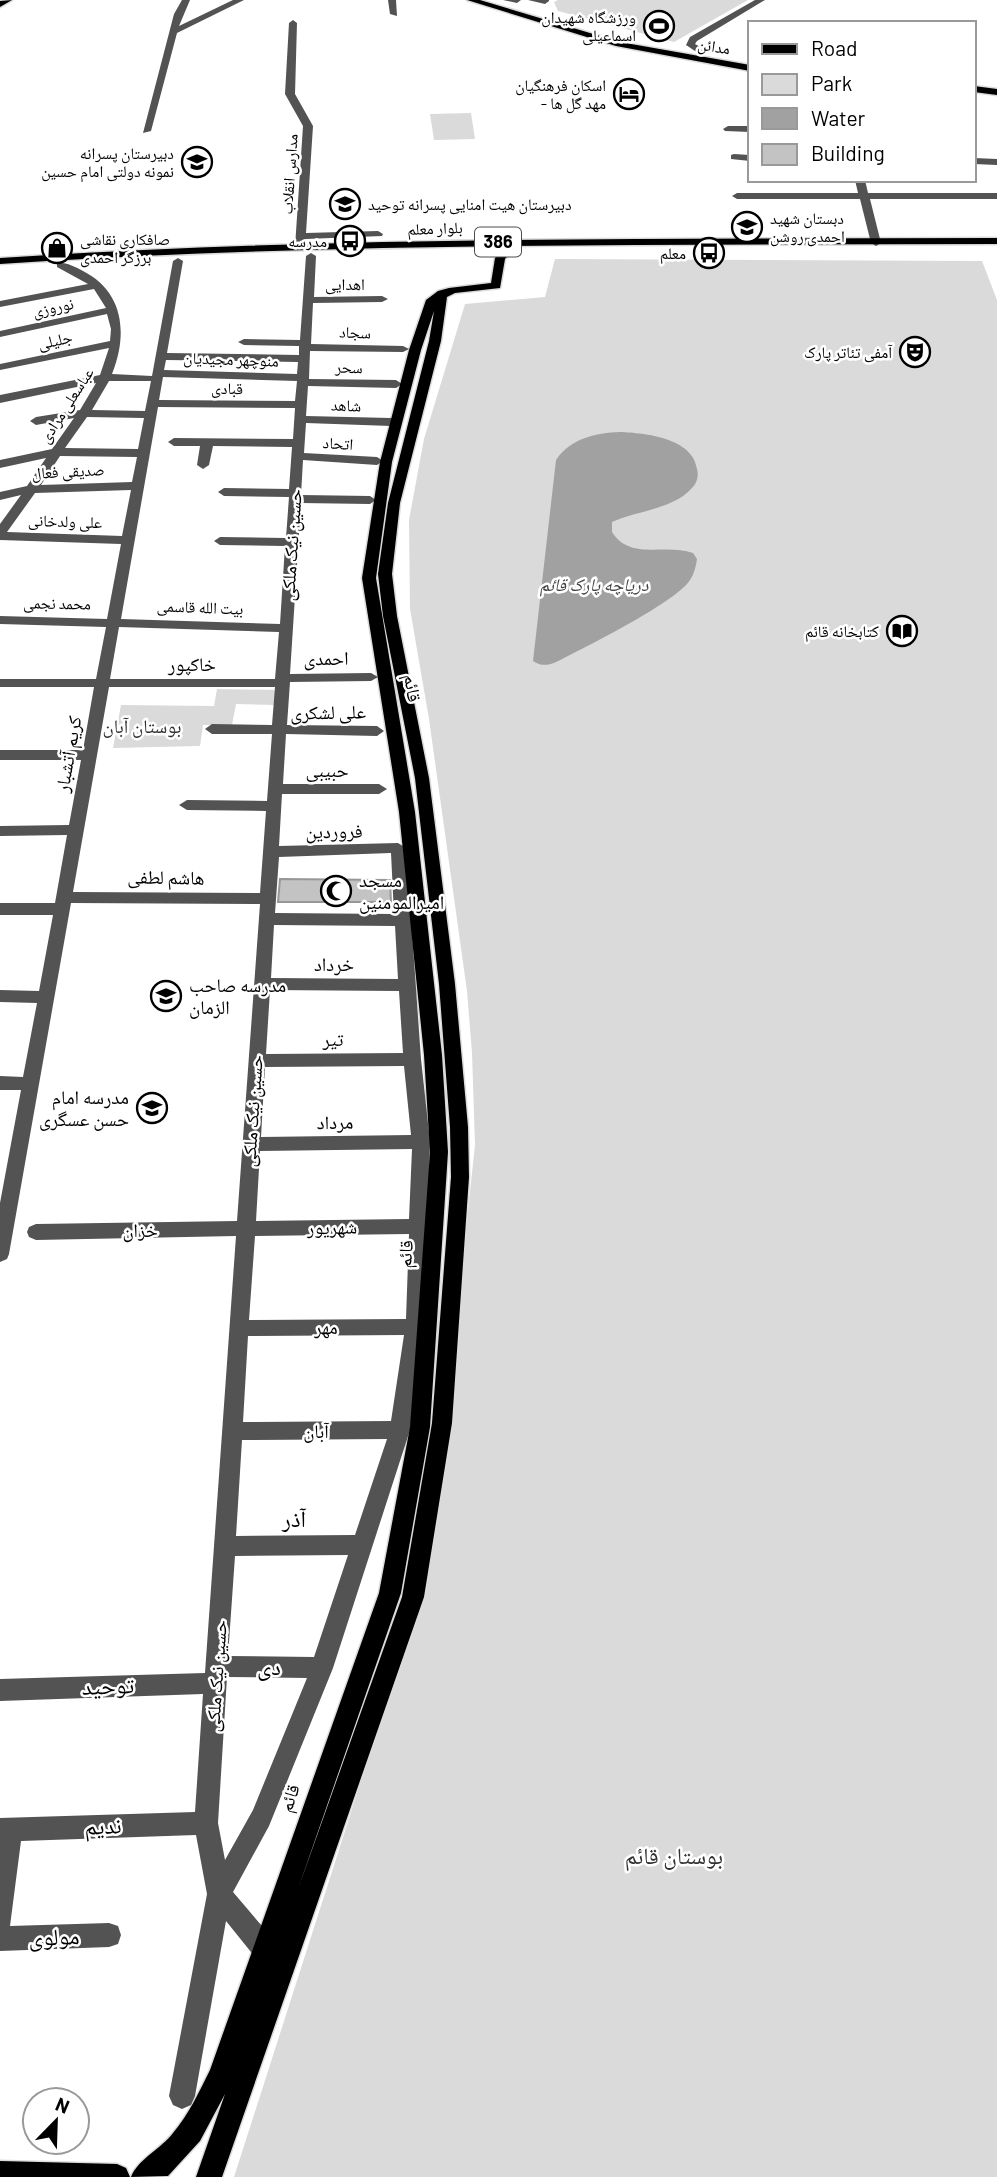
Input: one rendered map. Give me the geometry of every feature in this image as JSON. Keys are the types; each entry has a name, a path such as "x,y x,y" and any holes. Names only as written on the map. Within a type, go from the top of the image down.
{"main road":[{"path":"0,4 8,0"},
{"name":"مدائن","path":"471,0 619,44 748,68"},
{"name":"مدائن","path":"506,0 639,39 748,59"},
{"path":"976,89 997,92"},
{"path":"976,97 997,100"},
{"name":"بلوار معلم","path":"0,261 304,247 498,242 997,241"},
{"name":"بلوار معلم","path":"0,269 178,261 304,247 508,250 997,250"},
{"path":"442,293 496,286 500,258 508,250"},
{"name":"قائم","path":"144,2177 169,2160 206,2107 221,2075 390,1593 420,1427 439,1152 434,1069 407,812 369,578 378,501 415,350 432,300 442,293"},
{"name":"قائم","path":"209,2177 413,1597 442,1423 459,1190 458,1127 447,984 422,778 390,616 385,574 394,503 435,341 442,293"},
{"path":"0,2174 117,2177"}],"street":[{"path":"146,131 178,14 186,0"},
{"path":"175,31 240,0"},
{"path":"392,0 394,14"},
{"path":"506,0 517,0"},
{"path":"532,0 545,0 546,11"},
{"path":"701,51 690,44 693,39 761,0"},
{"name":"مدارس انقلاب","path":"293,23 290,94 308,126 304,247"},
{"path":"728,129 748,129"},
{"path":"734,158 748,158"},
{"path":"976,161 997,162"},
{"path":"860,182 876,243"},
{"path":"737,196 997,196"},
{"path":"304,247 378,234"},
{"name":"حسین نیک ملکی","path":"264,1948 219,1894 206,1823 305,349 308,300 304,247"},
{"name":"کریم آتشبار","path":"0,1254 152,409 153,375 161,356 178,261"},
{"path":"61,265 98,285"},
{"path":"0,304 98,285"},
{"name":"عباسعلی مرادی","path":"0,534 107,377 117,343 112,310 98,285"},
{"name":"اهدایی","path":"308,300 382,299"},
{"name":"نوروزی","path":"0,334 112,310"},
{"path":"244,342 305,349"},
{"name":"جلیلی","path":"0,367 117,343"},
{"path":"161,356 305,349"},
{"name":"سجاد","path":"305,349 404,349"},
{"name":"منوچهر مجیدیان","path":"0,399 107,377 153,375 303,380"},
{"name":"سحر","path":"303,380 396,384"},
{"name":"قبادی","path":"36,421 83,413 152,409 300,412"},
{"name":"شاهد","path":"300,412 385,426"},
{"name":"اتحاد","path":"174,442 298,450 377,461"},
{"path":"203,465 207,443"},
{"path":"0,464 56,452 144,453"},
{"name":"صدیقی فعال","path":"0,496 33,489 138,486"},
{"path":"224,492 370,500"},
{"name":"علی ولدخانی","path":"0,534 128,540"},
{"path":"220,541 291,542"},
{"name":"محمد نجمی","path":"0,620 114,622"},
{"name":"بیت الله قاسمی","path":"114,622 285,628"},
{"name":"احمدی","path":"282,681 371,677"},
{"name":"خاکپور","path":"0,683 282,681"},
{"name":"علی لشکری","path":"212,729 278,732 377,731"},
{"path":"0,755 89,755"},
{"name":"حبیبی","path":"274,789 379,789"},
{"path":"187,805 273,806"},
{"path":"0,831 76,830"},
{"name":"فروردین","path":"270,852 398,848 401,920"},
{"name":"هاشم لطفی","path":"0,909 63,903 267,899"},
{"path":"182,2096 219,1894 261,1818 322,1668 400,1430 415,1327 421,1142 401,920 265,919"},
{"name":"خرداد","path":"261,985 406,985"},
{"path":"0,996 38,997"},
{"name":"تیر","path":"256,1061 412,1059"},
{"path":"0,1083 21,1083"},
{"name":"مرداد","path":"250,1144 421,1142"},
{"name":"شهریور","path":"244,1228 420,1226"},
{"name":"خزان","path":"36,1233 244,1228"},
{"name":"مهر","path":"238,1328 415,1327"},
{"name":"آبان","path":"231,1431 400,1430"},
{"name":"آذر","path":"224,1546 364,1545"},
{"name":"دی","path":"216,1675 322,1668"},
{"name":"توحید","path":"0,1690 216,1675"},
{"name":"ندیم","path":"5,1830 206,1823"},
{"path":"0,1920 5,1830"},
{"name":"مولوی","path":"0,1939 109,1936"}],"green space":[{"name":"ورزشگاه شهیدان اسماعیلی","path":"748,0 674,42 558,11 554,2"},
{"path":"471,113 475,139 434,140 430,114"},
{"name":"بوستان قائم","path":"555,259 982,261 997,300 997,2177 234,2177 430,1566 475,1145 467,991 429,719 410,609 409,520 424,439 465,304 545,297"},
{"name":"بوستان آبان","path":"217,689 278,690 277,705 236,704 232,725 203,725 200,746 113,748 121,705 214,706"}],"water":[{"name":"دریاچه پارک قائم","path":"620,432 654,436 677,444 687,450 694,459 698,477 691,489 674,501 612,522 612,532 620,541 638,549 682,550 693,553 697,559 694,573 682,589 633,622 550,664 537,663 533,661 556,460 569,446 585,438"}],"building":[{"name":"مسجد امیرالمومنین","path":"280,879 390,880 391,902 278,902"}],"place":[{"name":"ورزشگاه شهیدان اسماعیلی","path":"659,26"},
{"name":"اسکان فرهنگیان - مهد گل ها","path":"629,94"},
{"name":"دبیرستان پسرانه نمونه دولتی امام حسین","path":"197,162"},
{"name":"دبیرستان هیت امنایی پسرانه توحید","path":"345,204"},
{"name":"دبستان شهید احمدی روشن","path":"747,227"},
{"name":"مدرسه","path":"350,241"},
{"name":"صافکاری نقاشی برزگر احمدی","path":"57,248"},
{"name":"معلم","path":"709,253"},
{"name":"آمفی تئاتر پارک","path":"915,352"},
{"name":"کتابخانه قائم","path":"902,631"},
{"name":"مسجد امیرالمومنین","path":"336,891"},
{"name":"مدرسه صاحب الزمان","path":"166,996"},
{"name":"مدرسه امام حسن عسگری","path":"152,1108"}]}
